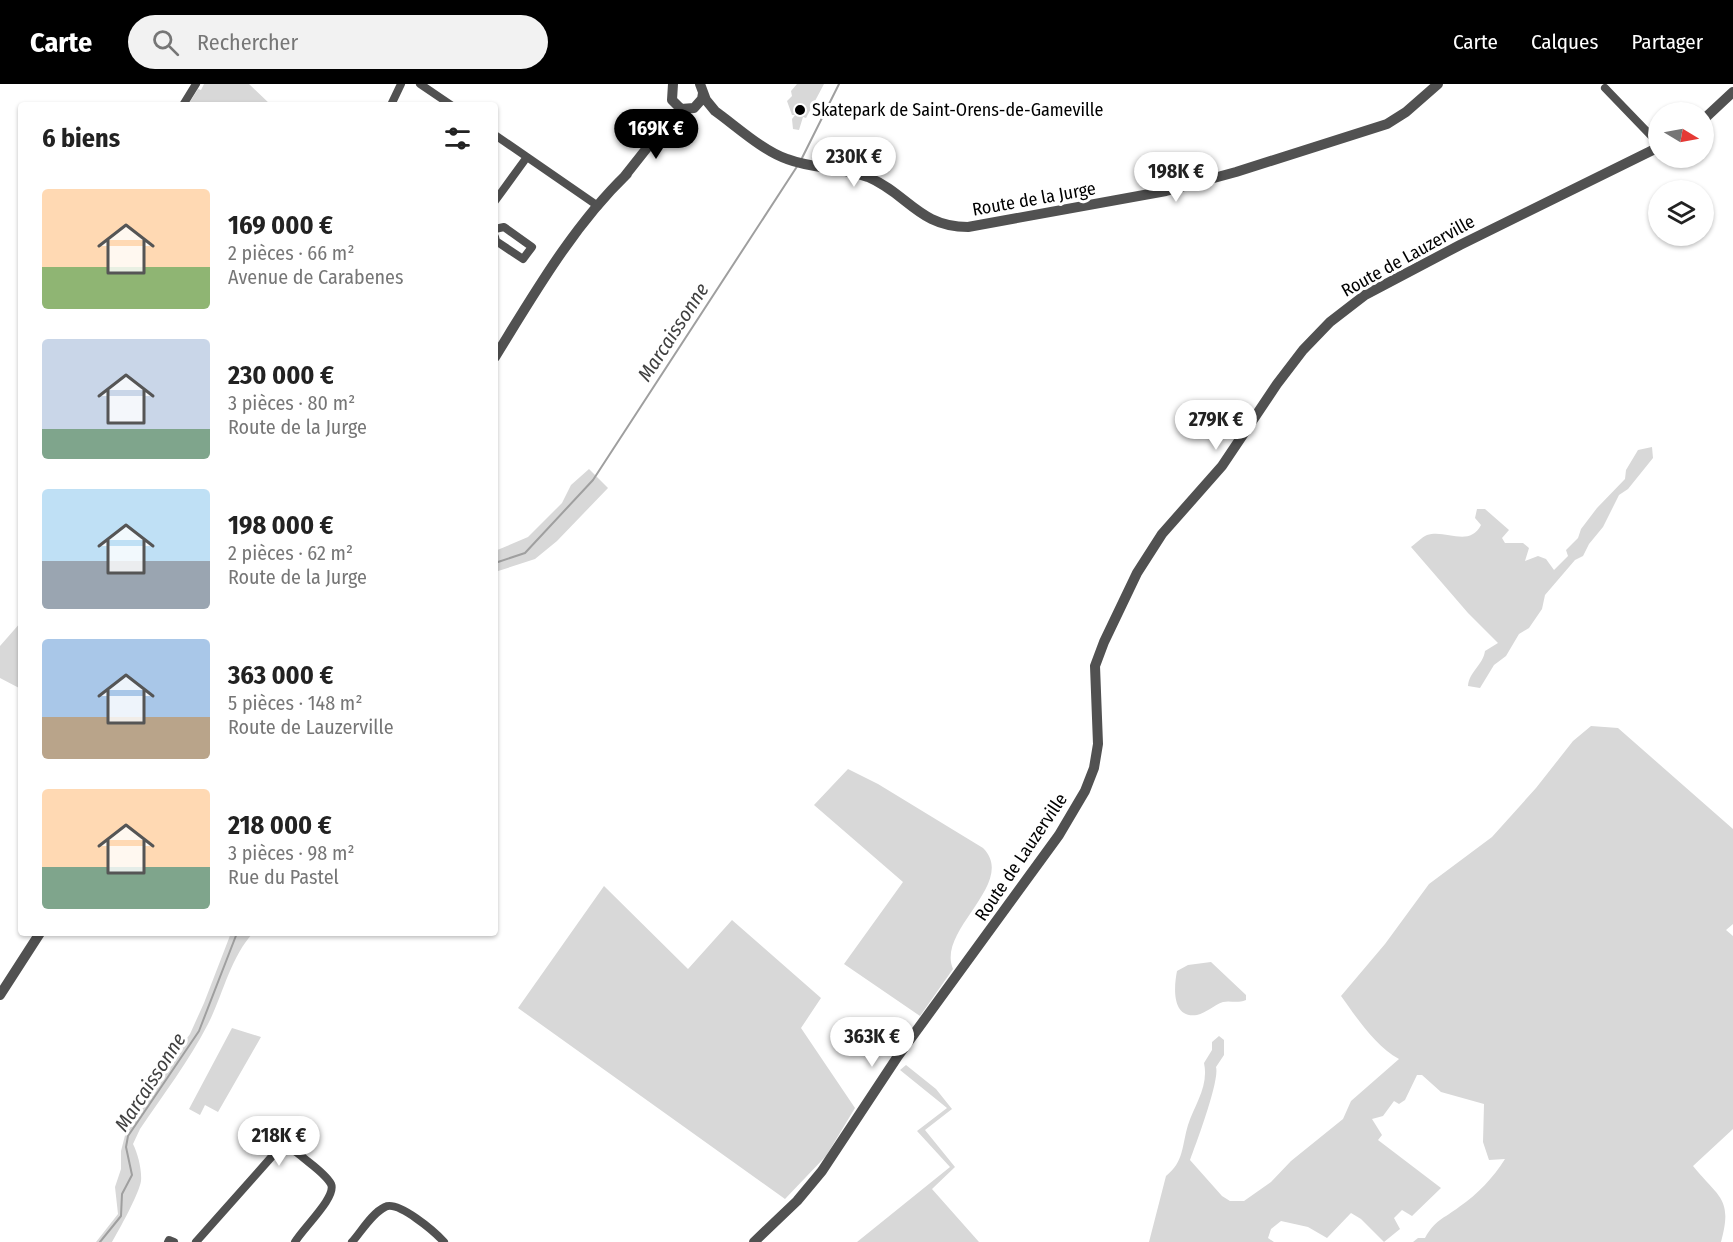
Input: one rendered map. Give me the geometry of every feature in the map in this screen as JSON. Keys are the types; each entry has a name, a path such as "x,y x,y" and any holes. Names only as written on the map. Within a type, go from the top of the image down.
{"street":[{"path":"185,102 196,84"},
{"path":"392,102 401,84"},
{"path":"420,84 447,102"},
{"path":"662,84 672,93 677,107 690,109"},
{"name":"Route de la Jurge","path":"702,89 715,111 775,153 791,160 868,177 939,224 956,227 983,226 1176,188 1330,143 1387,124 1406,112 1438,84"},
{"path":"1605,88 1648,133"},
{"path":"662,129 702,99 702,89"},
{"path":"1714,110 1733,92"},
{"path":"554,267 572,247 662,129 670,113 672,93"},
{"name":"Route de la Jurge","path":"690,109 715,111"},
{"path":"498,137 598,206"},
{"name":"Route de Lauzerville","path":"754,1242 783,1216 822,1171 893,1063 1059,835 1088,784 1098,744 1095,666 1137,573 1162,534 1228,459 1277,384 1303,350 1349,306 1383,285 1648,151"},
{"path":"498,197 527,157"},
{"path":"498,352 554,267 598,206 627,174"},
{"path":"498,228 504,227 532,247 523,259 498,242"},
{"path":"0,995 38,936"},
{"path":"196,1242 275,1153 284,1148 296,1152 326,1178 332,1190 331,1197 306,1224 295,1242"},
{"path":"352,1242 381,1209 390,1206 399,1208 431,1229 444,1242"}],"shaded area":[{"path":"204,84 249,84 268,102 190,102 198,89 201,90"},
{"name":"Skatepark de Saint-Orens-de-Gameville","path":"797,84 824,84 806,118 803,117 799,130 793,129 792,119 795,115 792,115 787,101"},
{"path":"1652,447 1653,458 1628,489 1619,495 1603,527 1589,544 1583,556 1575,560 1545,595 1542,609 1529,628 1519,634 1506,656 1494,665 1480,688 1468,686 1485,651 1498,643 1468,613 1411,547 1427,535 1464,537 1476,532 1481,525 1475,518 1477,509 1485,509 1509,530 1502,538 1505,543 1523,543 1529,548 1525,561 1538,556 1546,559 1554,570 1568,556 1566,550 1578,538 1581,529 1597,508 1625,479 1626,470 1638,450"},
{"path":"589,469 608,488 557,541 535,559 498,571 498,550 528,537 562,503 571,485"},
{"path":"18,625 18,687 0,678 0,646"},
{"path":"1591,726 1618,728 1733,829 1733,924 1726,930 1733,936 1733,1129 1693,1166 1716,1193 1724,1207 1721,1242 1413,1242 1418,1238 1425,1238 1436,1223 1479,1191 1505,1159 1489,1160 1483,1142 1484,1104 1441,1092 1422,1075 1417,1075 1405,1100 1399,1104 1394,1101 1383,1116 1372,1119 1382,1135 1378,1140 1441,1188 1412,1216 1402,1210 1394,1218 1400,1229 1384,1242 1361,1219 1351,1213 1327,1238 1308,1227 1281,1221 1271,1229 1268,1238 1274,1242 1149,1242 1166,1176 1172,1171 1182,1153 1188,1125 1203,1087 1204,1063 1212,1050 1212,1042 1219,1036 1224,1040 1224,1055 1216,1067 1211,1098 1190,1160 1222,1196 1230,1201 1244,1201 1271,1182 1291,1161 1343,1119 1351,1101 1399,1059 1374,1039 1341,996 1385,944 1429,884 1492,837 1536,788 1573,741"},
{"path":"848,769 878,784 983,848 991,862 991,876 984,891 955,939 951,954 953,969 920,1016 844,964 903,882 814,805"},
{"path":"604,886 688,969 732,920 821,998 801,1028 855,1108 826,1156 785,1199 518,1008"},
{"path":"230,936 251,936 238,954 201,1038 140,1129 133,1144 139,1162 141,1181 128,1212 112,1242 96,1242 118,1214 115,1187 121,1169 121,1151 130,1116 190,1034"},
{"path":"1211,962 1246,995 1246,1000 1223,1002 1197,1015 1182,1012 1178,1007 1175,993 1177,971 1188,965"},
{"path":"232,1028 261,1037 218,1112 205,1105 200,1115 189,1109"},
{"path":"906,1065 936,1089 952,1109 925,1130 955,1167 932,1189 979,1242 857,1242 950,1167 917,1131 947,1108 900,1070"}],"waterway":[{"name":"Marcaissonne","path":"801,160 839,84"},
{"name":"Marcaissonne","path":"498,562 525,553 593,480 798,165"},
{"name":"Marcaissonne","path":"100,1242 121,1216 122,1194 132,1175 126,1147 128,1136 199,1031 236,936"}],"place":[{"name":"Skatepark de Saint-Orens-de-Gameville","path":"800,110"}]}
